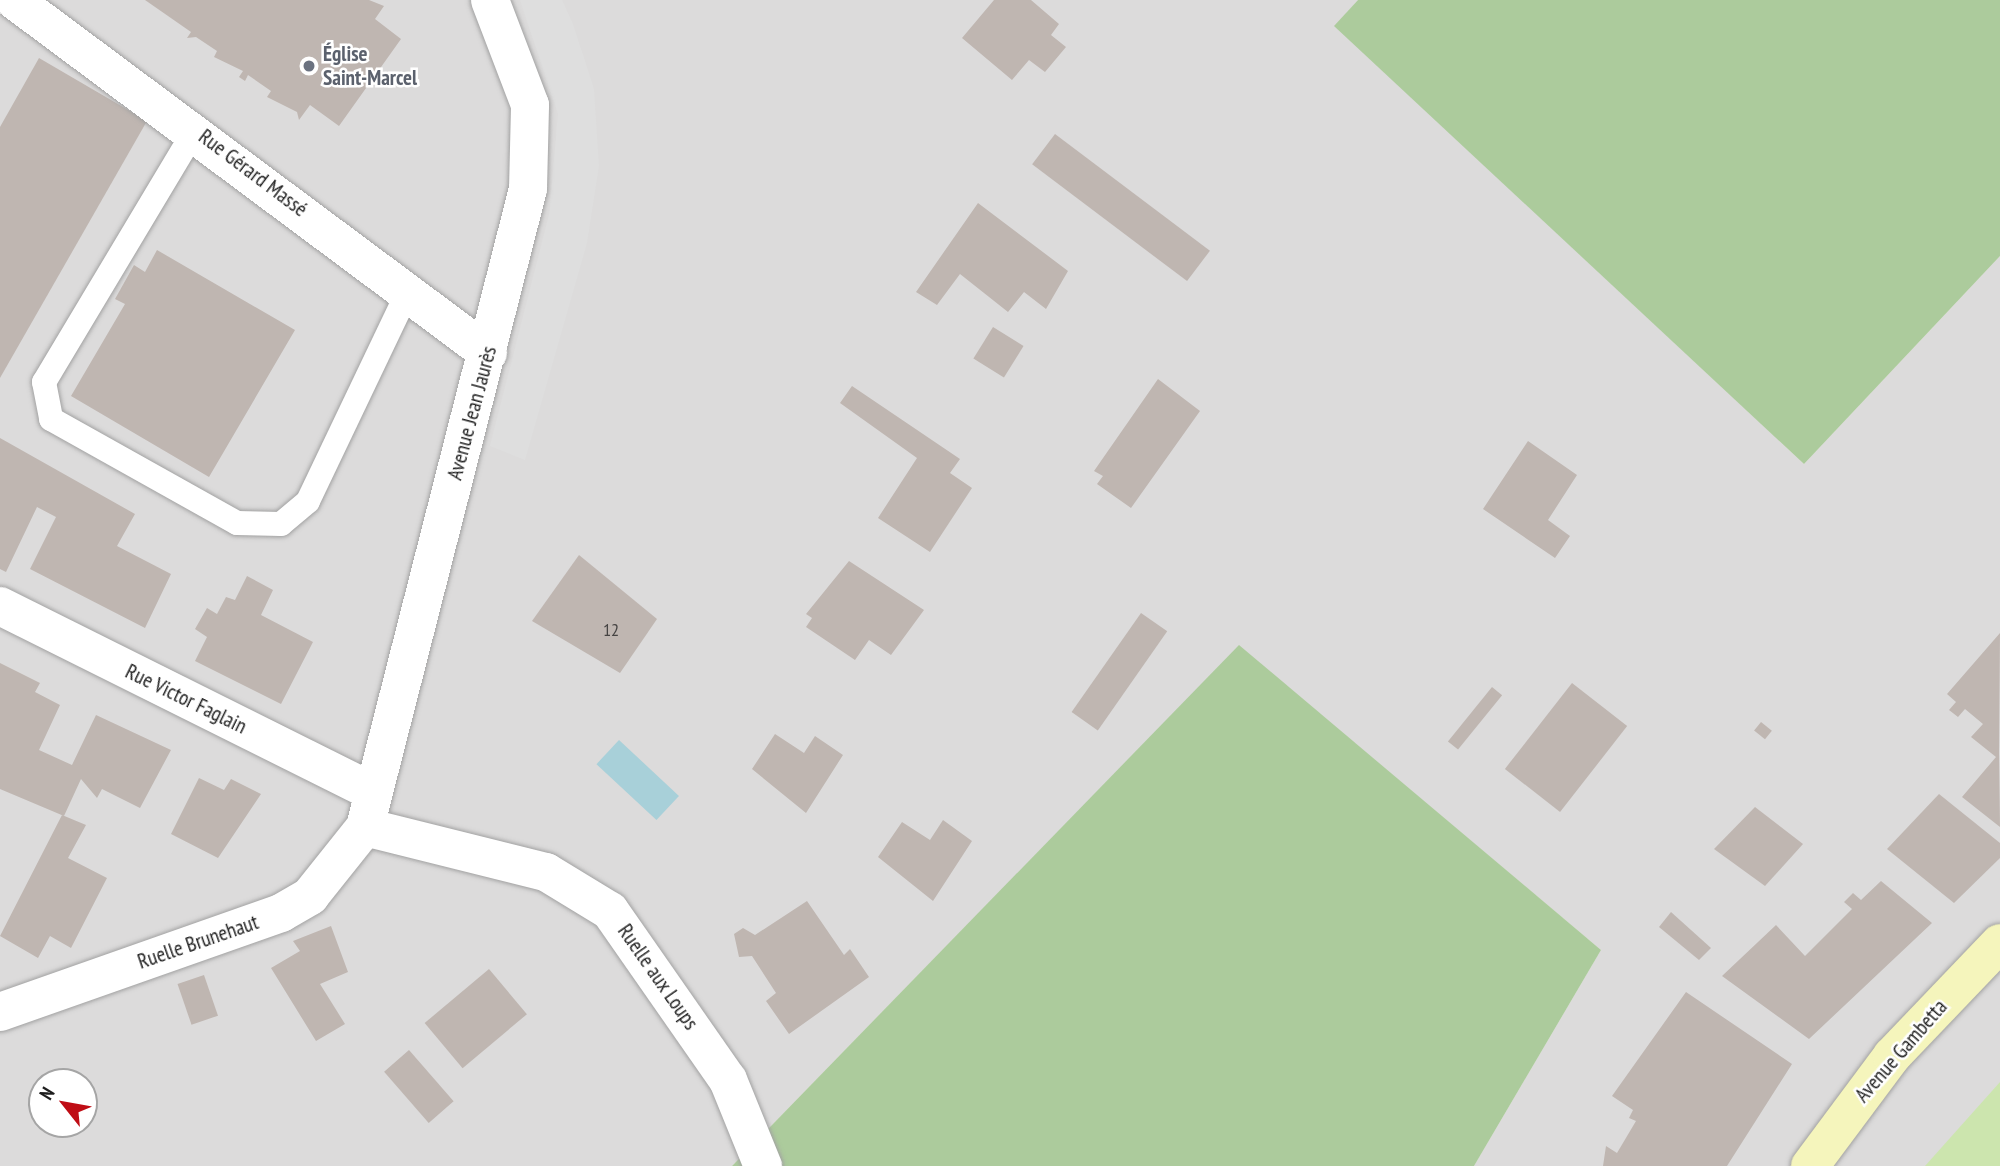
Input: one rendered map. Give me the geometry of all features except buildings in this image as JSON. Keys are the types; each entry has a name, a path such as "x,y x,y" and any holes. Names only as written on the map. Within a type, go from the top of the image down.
{"main road":[{"name":"Avenue Gambetta","path":"1810,1166 1892,1056 2000,943"}],"street":[{"name":"Rue Gérard Massé","path":"14,0 409,289 488,353"},
{"name":"Avenue Jean Jaurès","path":"369,810 528,189 532,142 523,75 490,0"},
{"name":"Rue Victor Faglain","path":"0,606 369,810"},
{"name":"Ruelle Brunehaut","path":"0,1012 281,912 310,897 369,810"},
{"name":"Ruelle aux Loups","path":"369,810 546,873 610,911 728,1080 763,1166"}],"lane":[{"path":"195,130 44,382 51,419 237,523 281,524 308,501 409,289"}],"shaded area":[{"path":"0,0 1358,0 1335,26 1804,464 2000,256 2000,1166 1474,1166 1601,950 1239,646 732,1166 0,1166"},
{"path":"520,0 562,0 573,24 594,89 599,166 587,243 525,460 490,446 549,215 558,114"}],"green space":[{"path":"1358,0 2000,0 2000,256 1804,464 1334,26"},
{"path":"1239,645 1601,950 1474,1166 732,1166"},
{"path":"2000,1082 2000,1166 1925,1166"}],"water":[{"path":"619,740 679,796 656,820 596,764"}],"place":[{"name":"Église Saint-Marcel","path":"309,66"}]}
